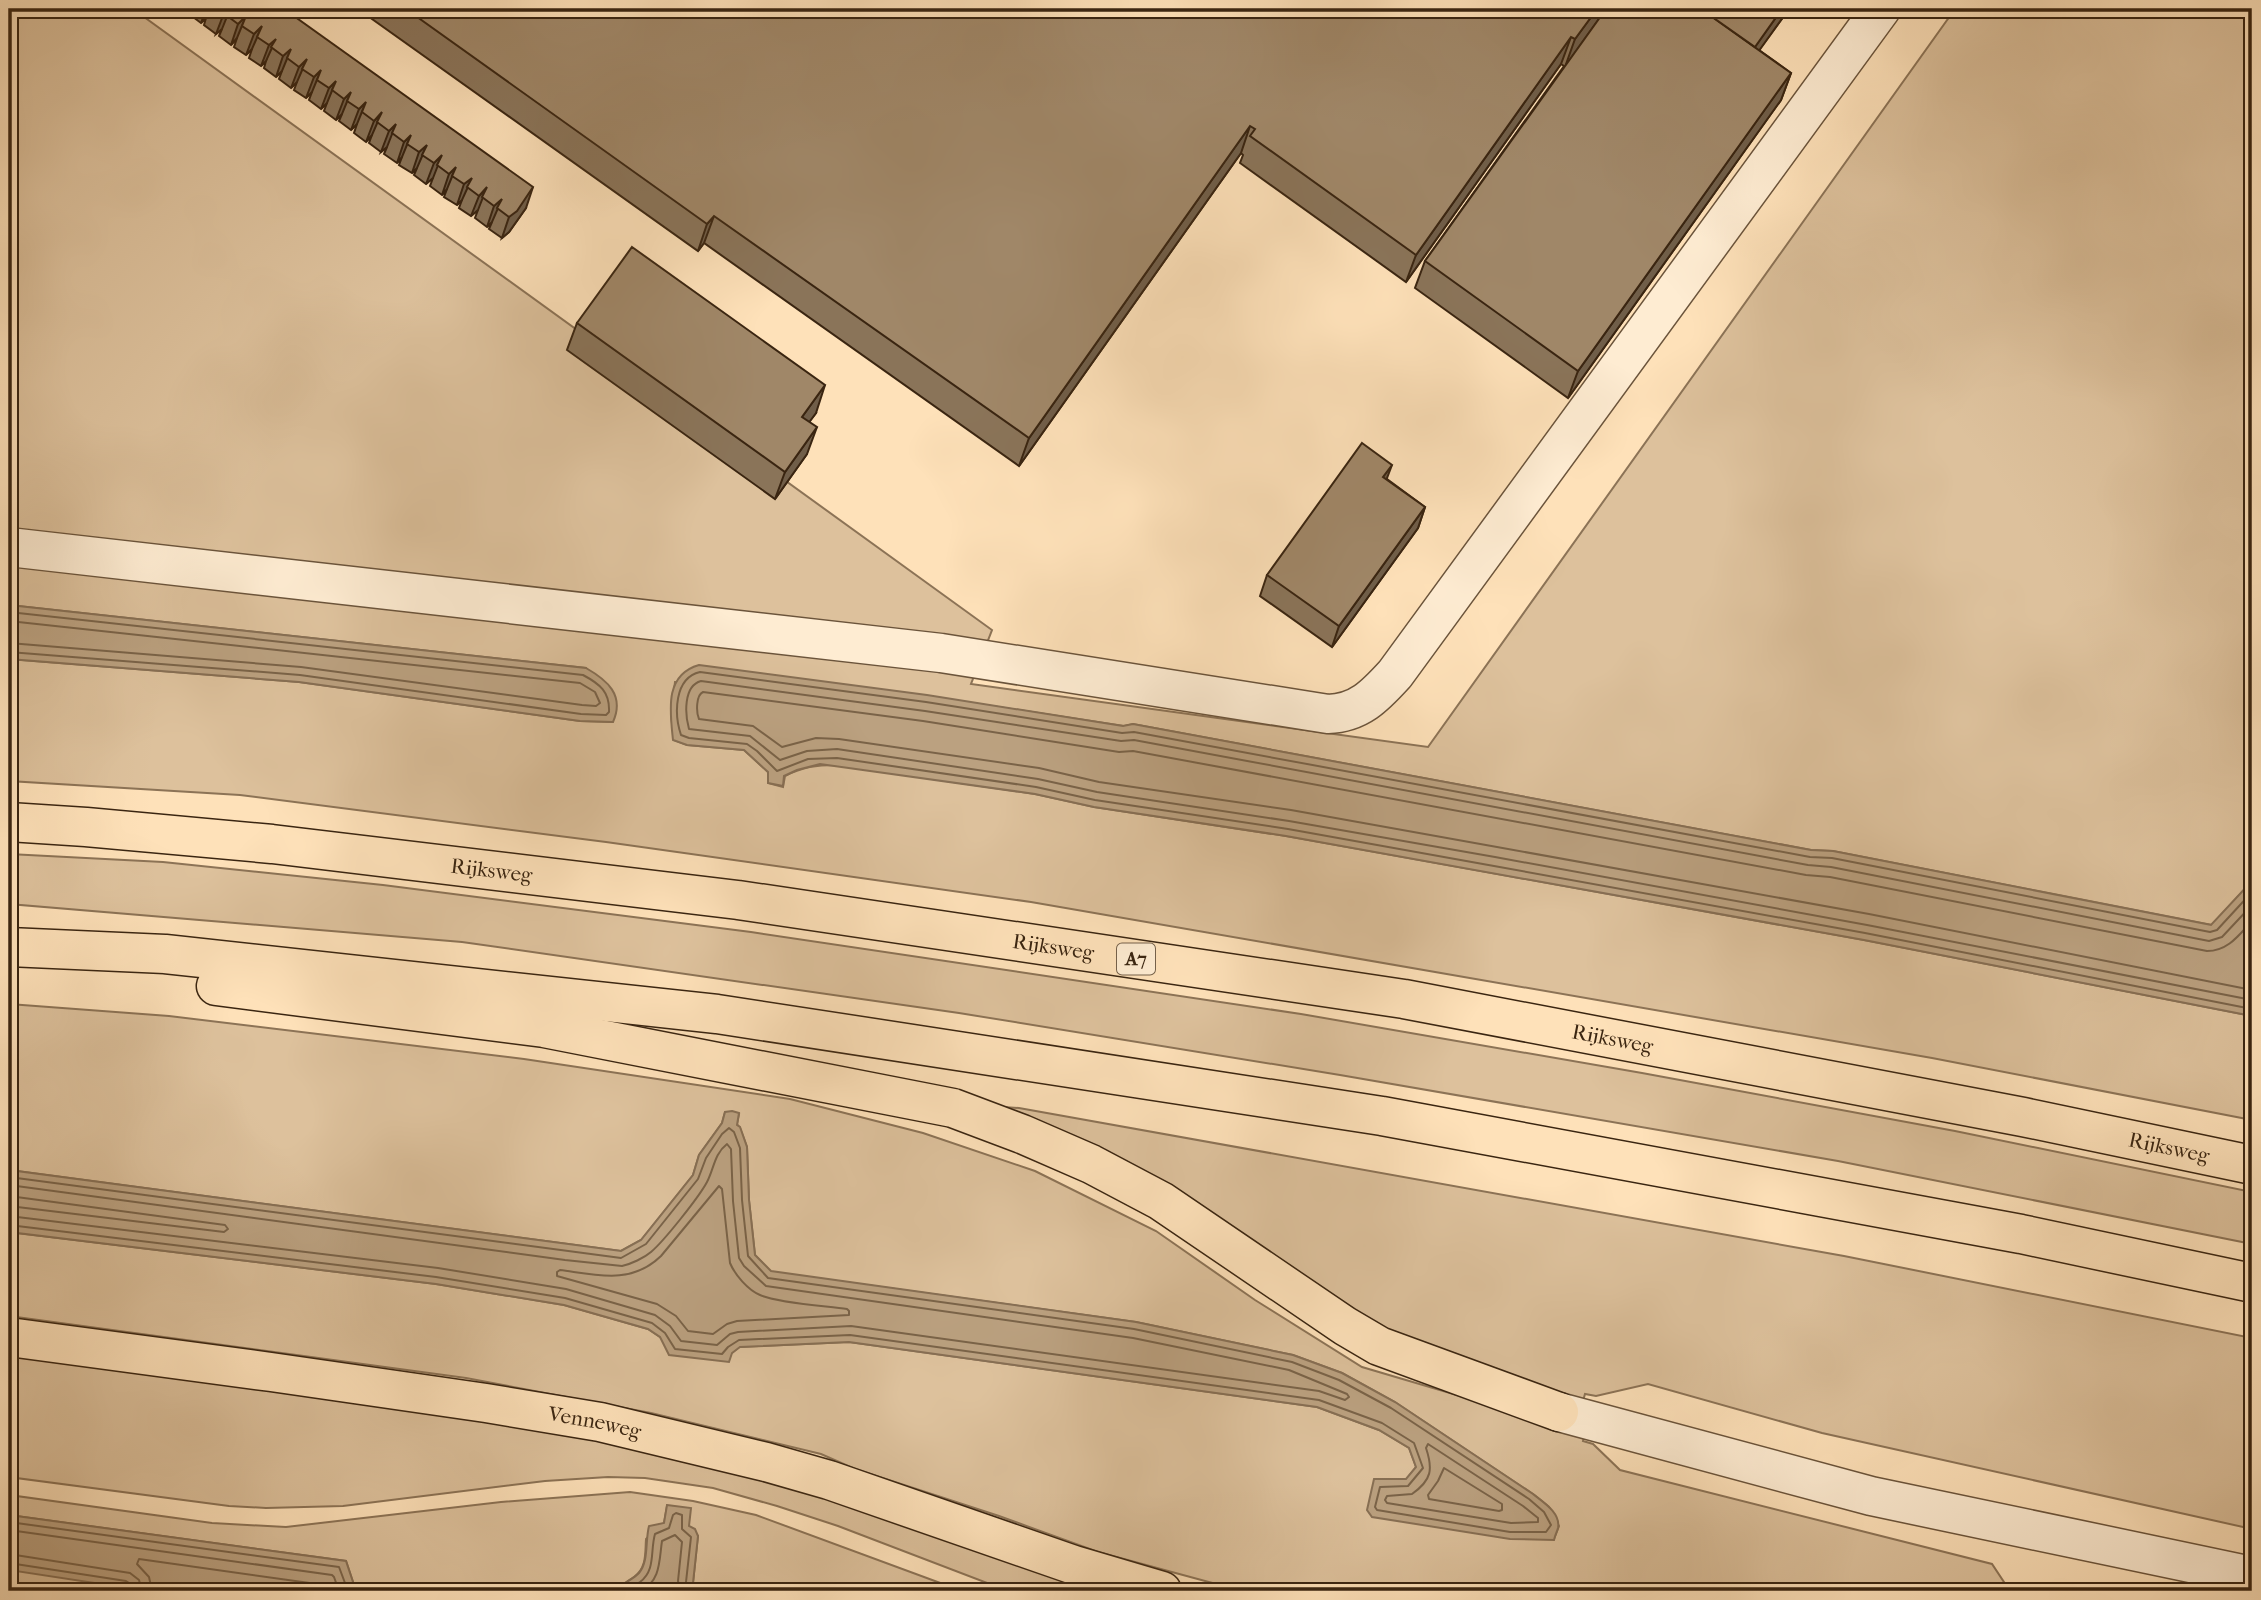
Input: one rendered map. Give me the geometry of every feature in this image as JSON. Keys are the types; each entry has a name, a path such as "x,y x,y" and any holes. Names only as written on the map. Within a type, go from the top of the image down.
{"main road":[{"name":"Rijksweg","path":"9,822 272,844 724,898 1404,999 2024,1117 2252,1165"},
{"path":"9,947 165,954 717,1014 1382,1116 2021,1234 2252,1283"},
{"path":"9,960 544,1028 953,1108 1023,1134 1091,1164 1161,1201 1345,1326 1379,1346 1559,1412"},
{"name":"Venneweg","path":"9,1337 486,1403 600,1422 766,1462 828,1480 1074,1565 1162,1591"}],"lane":[{"path":"9,547 941,653 1328,714 1352,710 1376,695 1395,674 1881,9"},
{"path":"1559,1412 1871,1496 2252,1576"}],"shaded area":[{"path":"9,9 133,9 992,630 971,684 1428,747 1955,9 2252,9 2252,881 2212,925 1833,851 1811,850 1133,724 1124,726 926,696 675,682 671,715 674,740 687,745 744,750 768,772 768,783 783,787 785,776 792,773 810,767 836,765 1035,794 1094,807 1286,836 1864,940 2252,1016 2252,1120 1932,1058 1031,902 606,842 240,795 9,781 9,659 299,682 580,721 612,722 586,668 9,605"},
{"path":"9,854 163,862 383,885 751,932 1301,1014 1642,1073 1955,1131 2252,1192 2252,1244 1838,1161 1340,1075 959,1013 462,942 9,904"},
{"path":"9,1004 169,1016 524,1059 790,1099 923,1133 1035,1171 1156,1231 1255,1300 1362,1367 1585,1433 1583,1441 1593,1444 1620,1470 1992,1564 2006,1585 2035,1591 1242,1591 1098,1552 855,1469 821,1454 651,1413 466,1378 9,1316 9,1232 436,1284 564,1305 648,1329 660,1337 732,1353 739,1347 849,1342 1317,1407 1379,1430 1409,1448 1416,1467 1406,1480 1554,1539 1559,1526 1549,1507 1533,1494 1395,1402 1342,1373 1293,1355 1136,1322 771,1272 755,1255 747,1147 737,1124 739,1114 725,1112 722,1123 699,1155 693,1175 641,1240 621,1251 9,1170"},
{"path":"972,1105 1019,1108 1844,1256 2252,1338 2252,1529 1822,1433 1648,1384 1596,1396 1585,1394 1583,1401 1386,1330"},
{"path":"9,1354 527,1425 667,1454 848,1503 1100,1591 1008,1591 838,1526 777,1506 713,1488 645,1478 608,1477 545,1481 343,1506 266,1508 229,1506 9,1477"},
{"path":"630,1492 693,1501 756,1515 962,1591 702,1591 693,1583 698,1536 667,1506 664,1523 646,1539 641,1569 616,1591 356,1591 346,1561 9,1515 9,1495 212,1523 286,1527 501,1502"},
{"path":"9,1548 314,1591 9,1591"}],"water":[{"path":"9,605 586,668 612,689 617,704 616,712 613,722 580,721 299,682 9,659"},
{"path":"699,665 927,695 1123,726 1133,724 1811,850 1833,851 2211,925 2252,881 2252,1016 1864,940 1286,836 1094,807 1035,794 820,764 784,776 783,786 768,783 768,772 744,750 687,745 673,740 671,706 675,685 688,670"},
{"path":"725,1112 739,1113 737,1125 747,1147 755,1255 771,1271 1136,1322 1293,1355 1342,1373 1395,1402 1533,1494 1557,1517 1558,1528 1554,1540 1510,1539 1372,1517 1367,1510 1374,1479 1406,1479 1416,1467 1409,1448 1379,1430 1317,1407 849,1342 740,1347 732,1353 729,1362 669,1355 660,1337 648,1329 564,1305 436,1284 9,1232 9,1170 621,1251 641,1240 693,1175 699,1155 722,1123"},
{"path":"667,1505 691,1508 689,1526 695,1529 698,1536 693,1583 702,1591 616,1591 642,1568 646,1557 649,1526 664,1523"},
{"path":"9,1515 346,1561 356,1591 147,1591 9,1570"}],"building":[{"path":"230,9 284,9 533,187 517,211 509,217 497,208 502,199 494,206 482,197 487,187 479,196 467,187 472,178 464,184 452,176 456,167 449,174 437,165 442,155 434,163 422,155 427,145 419,152 407,144 411,135 404,142 392,133 396,124 389,131 377,122 382,112 374,121 362,112 366,102 359,109 347,101 351,92 344,99 332,90 336,81 329,88 317,80 321,70 314,77 302,69 307,59 299,67 287,58 291,49 283,56 271,47 276,39 269,45 257,37 262,26 254,34 242,26 246,16 238,24 226,15"},
{"path":"406,9 1597,9 1575,39 1571,37 1416,255 1250,136 1255,129 1250,126 1029,438 714,216 707,224"},
{"path":"1606,9 1701,9 1791,73 1578,371 1425,261"},
{"path":"1701,9 1782,9 1755,47"},
{"path":"632,247 825,385 802,417 817,427 785,472 577,323"},
{"path":"1362,443 1392,465 1383,477 1425,507 1339,626 1267,575"}]}
